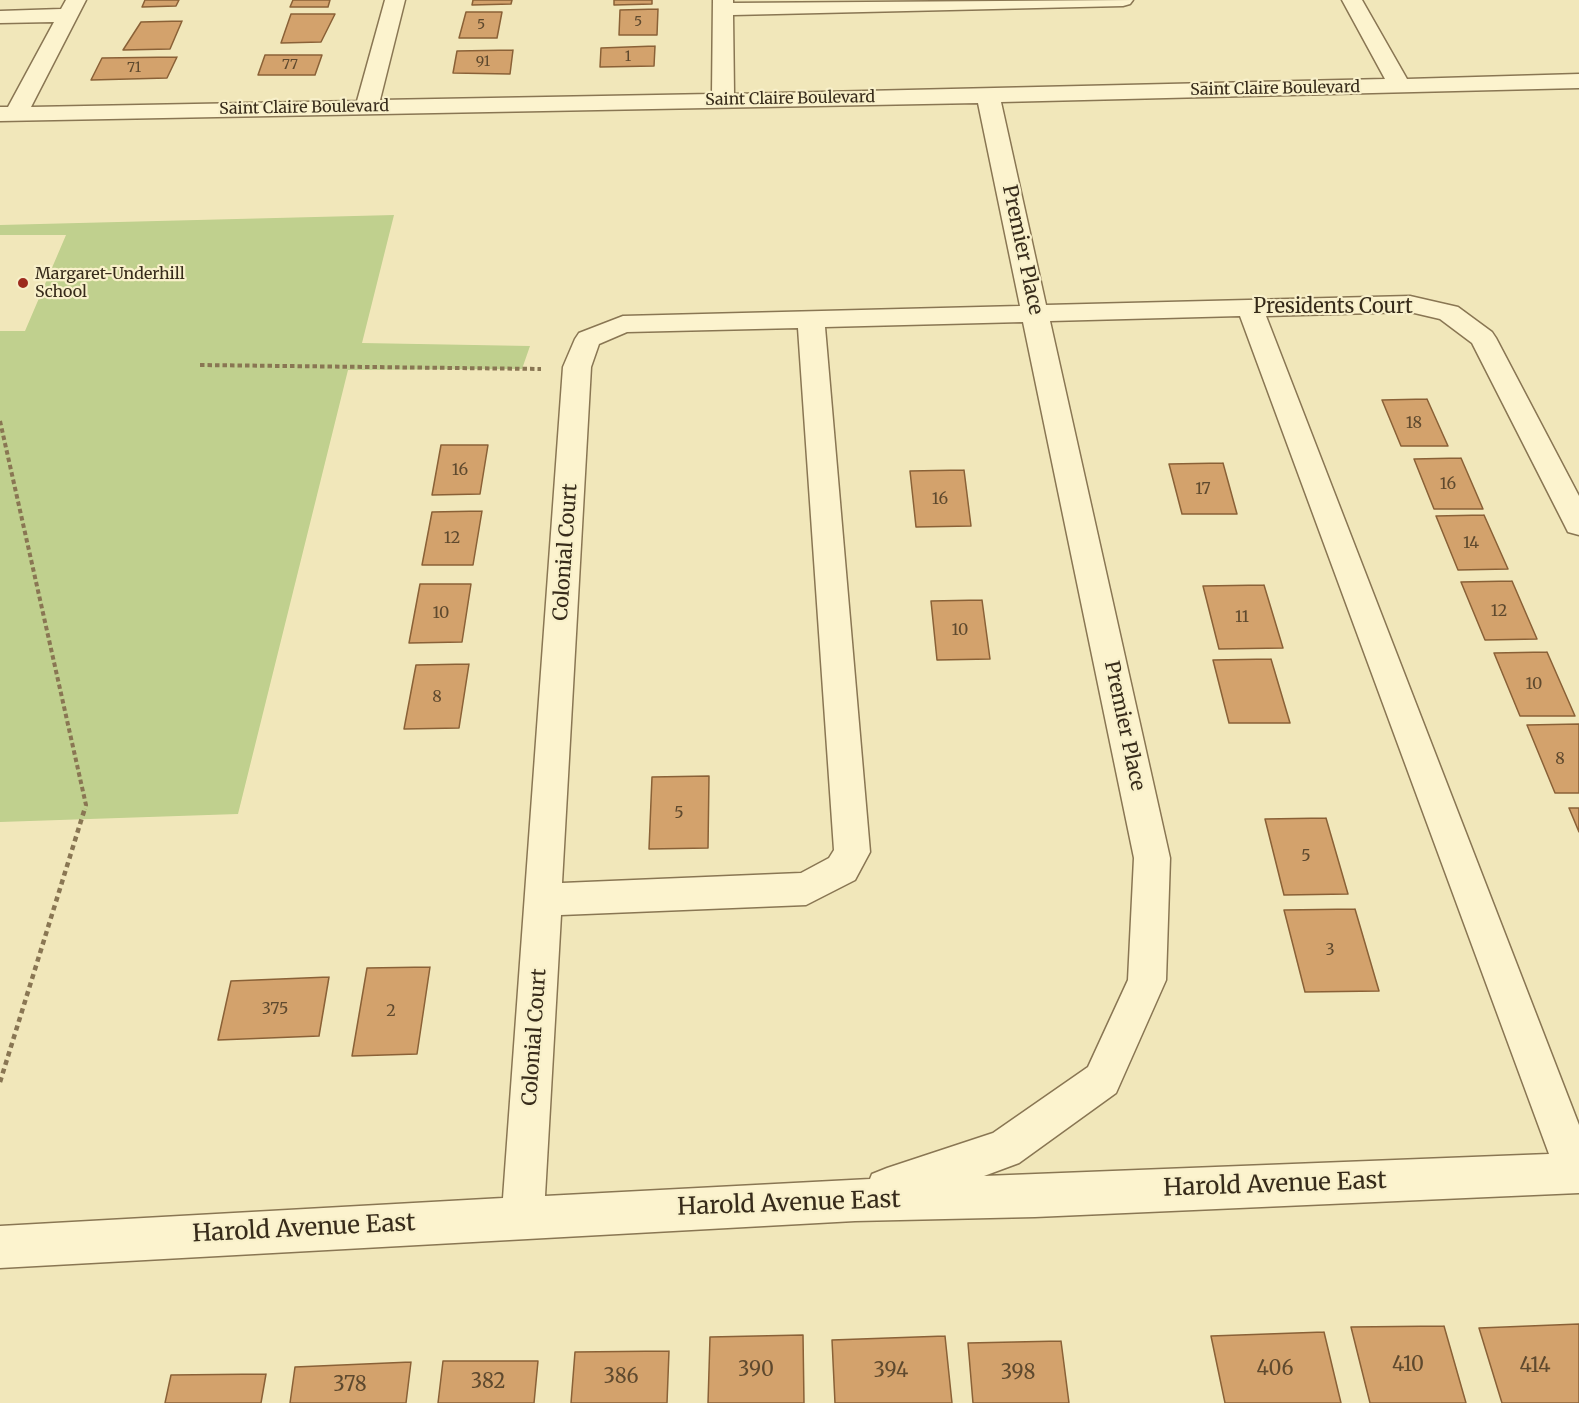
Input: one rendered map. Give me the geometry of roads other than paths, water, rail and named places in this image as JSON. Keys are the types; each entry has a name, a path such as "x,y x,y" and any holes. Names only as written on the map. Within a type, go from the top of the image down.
{"street":[{"path":"367,107 396,0"},
{"path":"723,100 723,4 1123,0"},
{"path":"1352,0 1400,86"},
{"path":"0,16 72,8"},
{"path":"8,114 72,8"},
{"name":"Saint Claire Boulevard","path":"8,114 988,96 1579,81"},
{"name":"Premier Place","path":"855,1200 1005,1149 1102,1080 1147,980 1152,858 988,96"},
{"name":"Presidents Court","path":"1036,313 1410,304 1449,313 1483,338 1579,524"},
{"path":"1250,308 1578,1173"},
{"name":"Colonial Court","path":"523,1216 577,367 588,339 623,324 1036,313"},
{"path":"544,900 806,889 842,869 852,852 811,319"},
{"name":"Harold Avenue East","path":"0,1247 523,1216 855,1200 1035,1196 1578,1173"}],"place":[{"name":"Margaret-Underhill School","path":"23,283"}]}
